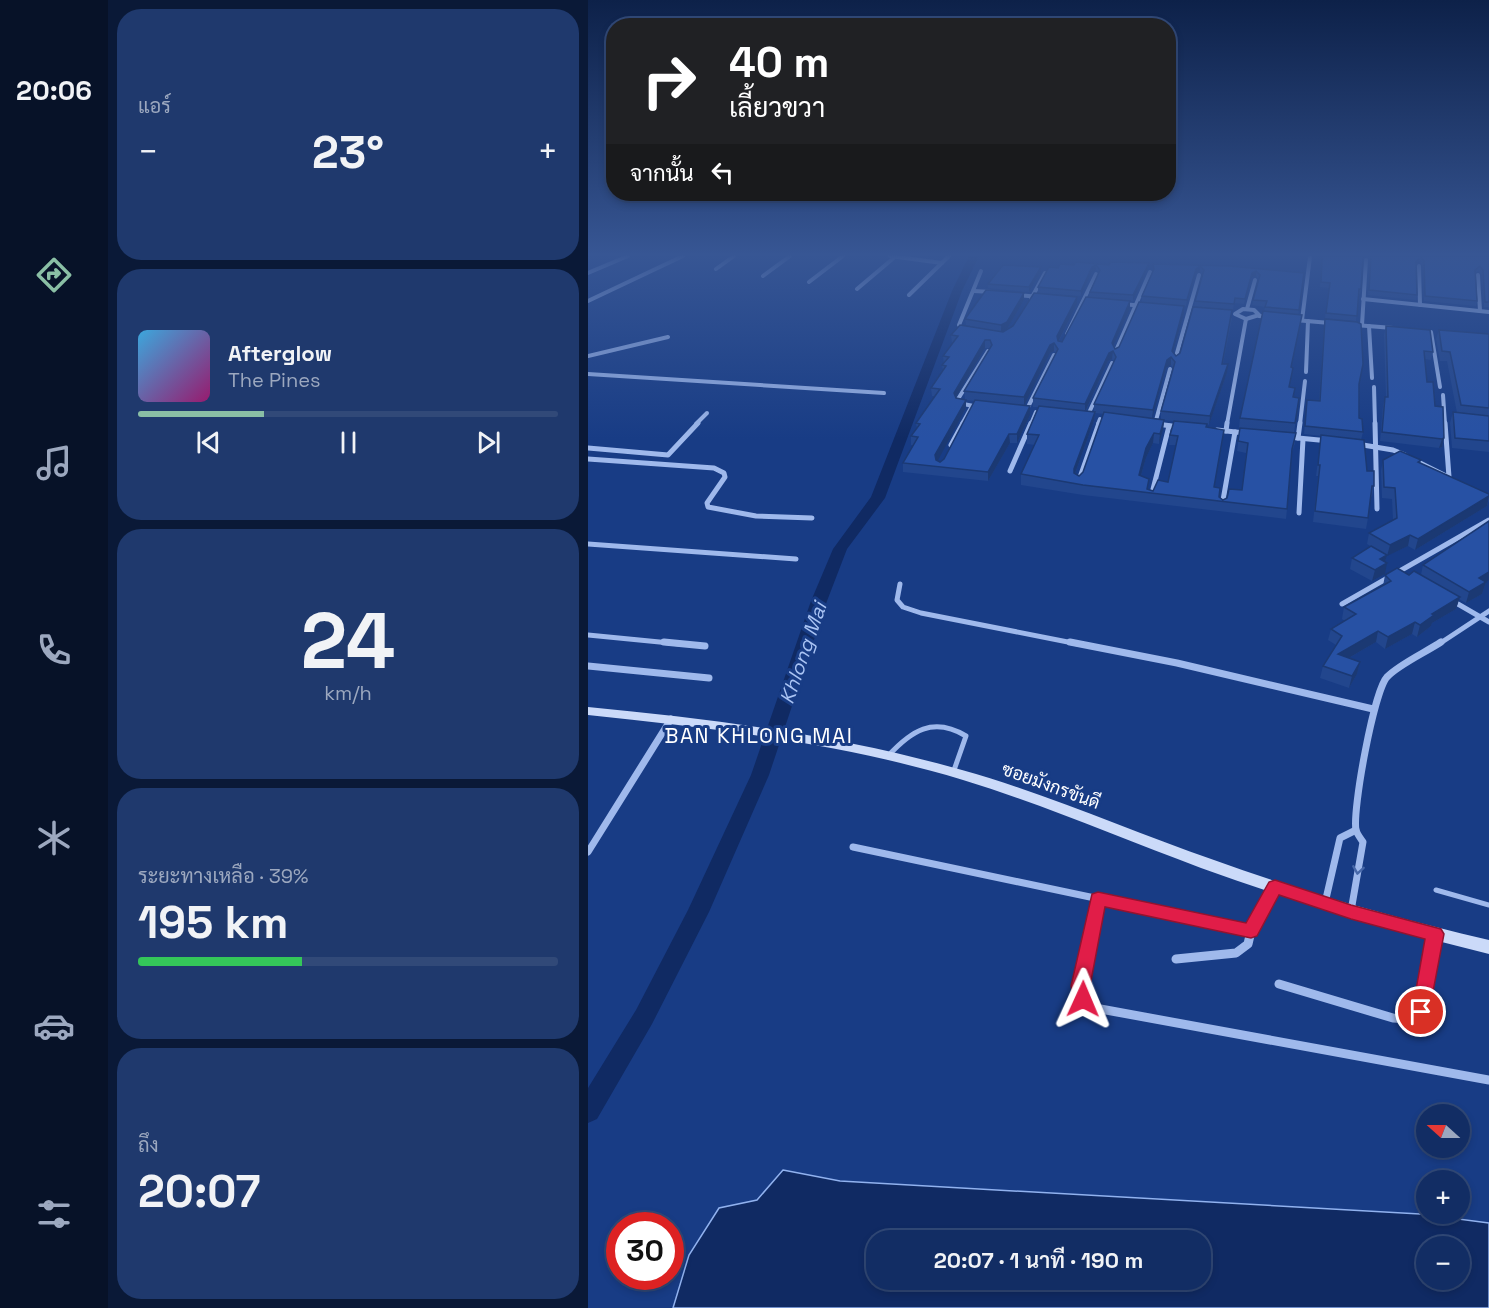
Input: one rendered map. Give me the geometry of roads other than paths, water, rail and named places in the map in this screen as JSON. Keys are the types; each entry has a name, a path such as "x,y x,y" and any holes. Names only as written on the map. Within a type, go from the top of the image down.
{"street":[{"path":"963,317 959,328 974,332"},
{"path":"1065,336 1074,317"},
{"path":"1115,353 1131,317"},
{"path":"1175,360 1186,317"},
{"path":"1242,317 1246,319 1254,317"},
{"path":"1270,317 1282,318"},
{"path":"1362,317 1362,326"},
{"path":"1226,431 1246,319"},
{"path":"1292,319 1340,324"},
{"path":"1305,320 1306,372"},
{"path":"1351,324 1400,329"},
{"path":"1369,326 1372,378"},
{"path":"1420,331 1441,333"},
{"path":"1431,332 1440,387"},
{"path":"588,356 668,337"},
{"path":"982,407 958,403 958,399 988,351"},
{"path":"1026,411 1054,356"},
{"path":"1087,418 1112,363"},
{"path":"1155,424 1170,369"},
{"path":"588,374 884,393"},
{"path":"1299,513 1305,381"},
{"path":"1374,387 1377,509"},
{"path":"1443,395 1449,477"},
{"path":"946,456 972,406"},
{"path":"1015,410 1046,413"},
{"path":"1010,471 1036,412"},
{"path":"588,448 668,455 707,413"},
{"path":"1077,417 1111,420"},
{"path":"1444,418 1456,419"},
{"path":"1078,481 1100,419"},
{"path":"1144,423 1181,427"},
{"path":"1151,497 1169,426"},
{"path":"1215,430 1256,434"},
{"path":"1222,506 1235,432"},
{"path":"1277,436 1338,442"},
{"path":"1350,443 1403,454 1459,482"},
{"path":"588,459 714,468 724,473 725,477 707,503 708,507 756,516 812,518"},
{"path":"1342,604 1489,520"},
{"path":"588,544 796,559"},
{"path":"1401,571 1411,576"},
{"path":"900,584 897,600 903,607 921,613 1177,663 1373,708"},
{"path":"1440,594 1489,622"},
{"path":"1351,912 1363,842 1356,830 1373,708 1386,678 1489,611"},
{"path":"588,635 705,646"},
{"path":"588,666 709,678"},
{"name":"ซอยมังกรขันดี","path":"588,711 671,719 762,732 888,756 953,773 1351,912 1489,947"},
{"path":"588,852 671,719"},
{"path":"1325,903 1340,838 1356,830"},
{"path":"853,847 1251,931"},
{"path":"1176,959 1236,953 1248,944 1251,931 1275,887"},
{"path":"1098,899 1080,986 1083,999 1095,1008 1489,1080"},
{"path":"1279,984 1393,1018 1411,1019 1421,1012 1435,934"}],"lane":[{"path":"888,756 915,730 925,724 935,725 966,736 953,773"},
{"path":"1436,890 1489,905"}],"water":[{"path":"783,1170 840,1181 1416,1214 1416,1224 1470,1224 1470,1221 1489,1223 1489,1308 673,1308 678,1290 684,1290 684,1272 689,1255 719,1208 757,1200"}],"waterway":[{"name":"Khlong Mai","path":"588,1111 644,1017 698,912 760,775 819,601 840,549 878,498 947,317"}],"district":[{"name":"BAN KHLONG MAI","path":"759,736"}]}
